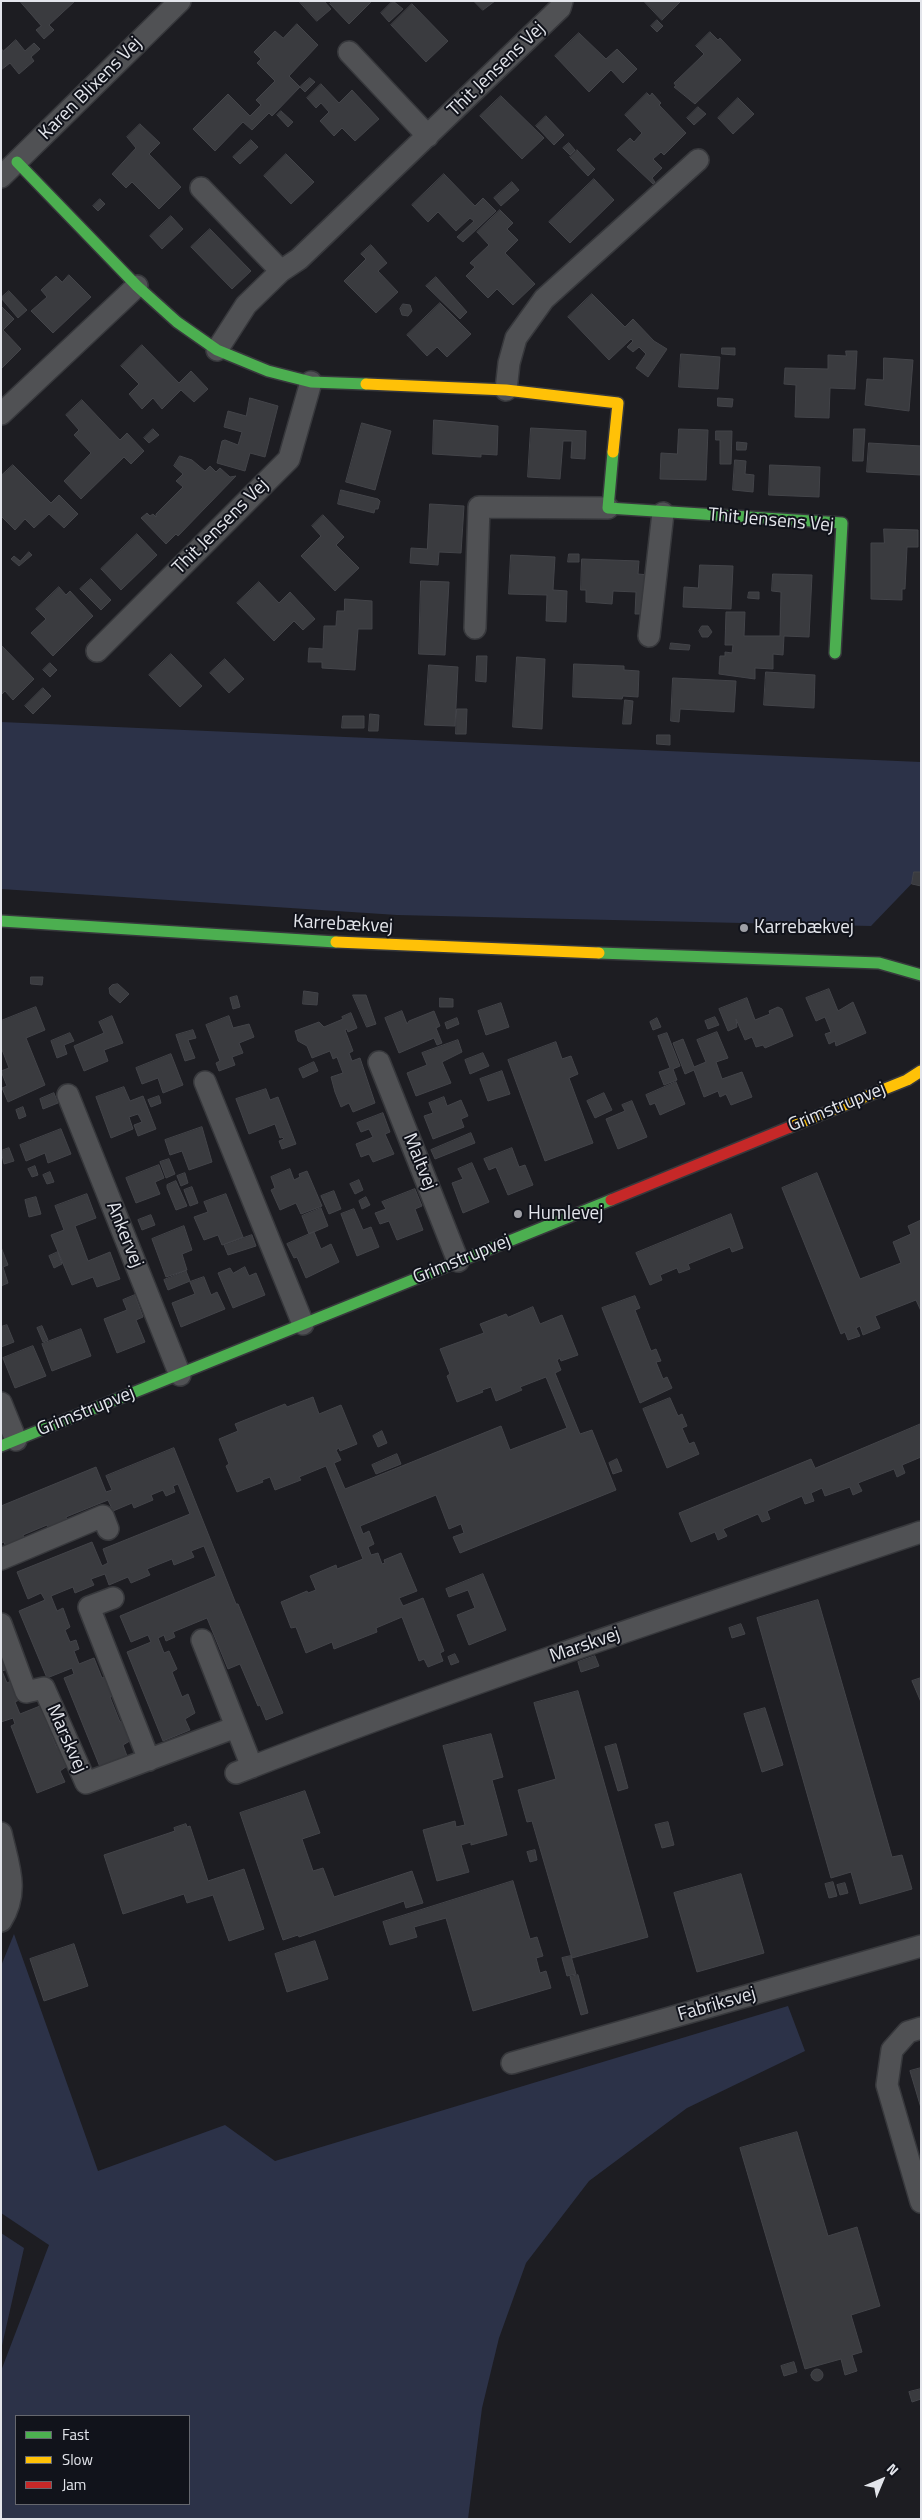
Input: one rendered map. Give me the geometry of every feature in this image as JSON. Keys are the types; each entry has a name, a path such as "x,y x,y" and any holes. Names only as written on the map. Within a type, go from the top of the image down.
{"street":[{"name":"Karen Blixens Vej","path":"1,177 180,1"},
{"name":"Thit Jensens Vej","path":"218,350 246,304 281,270 299,259 428,136 560,8 562,1"},
{"path":"349,52 428,136"},
{"path":"506,390 509,363 516,338 544,298 698,160"},
{"path":"17,162 137,286 177,322 218,350 268,371 311,382 506,390 618,403 608,508"},
{"path":"201,188 281,270"},
{"path":"1,414 137,286"},
{"name":"Thit Jensens Vej","path":"97,650 289,459 311,382"},
{"name":"Thit Jensens Vej","path":"475,628 479,507 608,508 842,523 835,653"},
{"path":"649,636 663,513"},
{"name":"Karrebækvej","path":"1,920 361,944 879,963 921,975"},
{"name":"Maltvej","path":"379,1062 458,1261"},
{"name":"Grimstrupvej","path":"9,1443 889,1087 921,1071"},
{"path":"205,1082 304,1324"},
{"name":"Ankervej","path":"68,1095 180,1374"},
{"path":"1,1403 9,1443"},
{"path":"1,1559 103,1516 108,1529"},
{"name":"Marskvej","path":"202,1640 236,1727 244,1770 323,1738 622,1633 921,1532"},
{"path":"112,1598 89,1607 149,1760"},
{"name":"Marskvej","path":"1,1624 26,1692 44,1688 86,1784 236,1727"},
{"path":"1,1833 13,1890 8,1911 1,1921"},
{"name":"Fabriksvej","path":"512,2063 921,1946"},
{"path":"921,2028 908,2032 892,2050 887,2085 921,2202"}],"shaded area":[{"path":"1,722 921,762 921,874 871,926 397,915 1,889"},
{"path":"14,1934 98,2171 225,2125 275,2161 788,2006 805,2051 687,2108 589,2181 526,2263 499,2338 482,2408 468,2519 1,2519 1,2371 49,2245 1,2213 1,1966"},
{"path":"1,2233 24,2248 1,2350"}],"building":[{"path":"20,1 75,1 49,25 54,30 44,39 36,30 41,26"},
{"path":"299,1 324,1 331,9 317,21"},
{"path":"332,1 372,1 349,24 330,4"},
{"path":"393,1 403,9 389,22 381,13"},
{"path":"474,1 495,1 483,10"},
{"path":"644,1 681,1 662,20"},
{"path":"412,4 448,41 426,62 391,25"},
{"path":"657,20 663,26 657,32 651,26"},
{"path":"297,24 318,45 289,76 300,87 272,116 269,113 252,130 243,122 215,151 193,129 228,94 250,116 261,105 256,100 275,81 257,63 261,59 254,52 275,31 283,38"},
{"path":"710,32 718,40 720,38 741,60 695,104 674,87 676,86 674,83 704,54 696,46"},
{"path":"579,33 606,59 617,49 637,69 623,83 611,70 589,92 555,56"},
{"path":"16,40 25,51 34,43 40,49 31,57 34,61 19,74 10,63 1,70 1,48 3,51"},
{"path":"310,78 315,82 305,92 300,87"},
{"path":"321,84 339,103 352,90 379,119 355,141 342,128 334,136 320,121 329,112 321,103 316,108 307,98"},
{"path":"647,93 650,96 652,93 661,103 659,105 686,133 664,155 661,152 653,159 662,168 652,178 655,182 653,184 617,150 630,138 634,142 642,133 625,115"},
{"path":"501,96 544,138 522,159 480,116"},
{"path":"738,98 754,114 733,134 718,118"},
{"path":"698,107 706,114 694,125 687,118"},
{"path":"281,111 293,122 288,127 277,115"},
{"path":"546,116 564,135 554,145 536,126"},
{"path":"140,124 160,143 149,154 181,187 159,209 132,182 126,188 112,174 136,148 127,137"},
{"path":"251,140 258,147 240,164 233,157"},
{"path":"569,143 575,150 570,155 563,148"},
{"path":"577,150 595,169 588,176 570,157"},
{"path":"286,154 314,182 291,204 264,176"},
{"path":"444,174 475,206 483,198 496,211 463,242 457,237 474,221 470,218 456,231 438,212 428,222 412,205"},
{"path":"594,179 614,200 570,243 549,222"},
{"path":"512,182 519,190 501,206 494,198"},
{"path":"100,199 105,204 98,211 93,206"},
{"path":"500,210 513,223 507,229 518,240 505,253 535,284 513,305 497,289 488,298 466,276 475,267 470,263 489,245 477,232"},
{"path":"171,216 183,229 162,249 150,236"},
{"path":"210,229 251,271 232,289 191,247"},
{"path":"371,245 387,263 378,271 398,292 376,313 344,281 366,259 361,254"},
{"path":"69,275 91,297 53,333 31,311 47,297 41,290 56,276 62,282"},
{"path":"436,277 467,312 460,319 426,286"},
{"path":"9,291 27,310 18,318 1,298"},
{"path":"592,294 625,327 633,319 654,341 667,349 648,377 636,368 646,354 639,347 633,352 627,347 633,341 631,339 609,360 568,317"},
{"path":"440,303 471,334 447,357 437,347 427,356 407,335"},
{"path":"403,304 410,305 412,311 408,316 402,315 400,309"},
{"path":"1,306 14,319 3,330 21,349 1,369"},
{"path":"142,345 179,383 191,371 208,389 194,402 181,390 162,409 153,398 142,409 129,394 139,384 121,366"},
{"path":"722,348 735,348 735,355 722,354"},
{"path":"846,351 857,351 855,389 830,388 829,418 795,417 796,385 784,384 785,368 828,369 828,355 846,356"},
{"path":"681,354 720,357 718,389 679,387"},
{"path":"884,358 913,360 909,411 865,405 867,379 883,380"},
{"path":"250,398 278,406 265,457 250,453 245,471 217,463 222,441 225,440 238,445 242,432 224,427 228,411 246,416"},
{"path":"718,398 733,399 732,407 718,406"},
{"path":"82,400 120,440 127,433 144,451 131,464 124,457 81,499 64,481 91,453 74,435 79,430 66,415"},
{"path":"434,420 498,426 497,455 481,454 481,457 433,454"},
{"path":"362,423 391,431 375,490 346,482"},
{"path":"531,428 586,431 585,459 571,458 572,441 563,441 560,479 528,477"},
{"path":"153,429 159,435 149,443 144,438"},
{"path":"679,429 708,430 706,480 660,479 661,453 677,454"},
{"path":"854,429 865,429 863,461 853,461"},
{"path":"716,431 732,431 731,464 720,464 720,440 716,440"},
{"path":"737,442 747,443 746,450 737,450"},
{"path":"869,443 921,446 921,475 867,472"},
{"path":"180,456 192,460 205,471 210,466 216,472 220,468 230,477 236,476 178,536 176,534 166,544 141,518 147,513 150,516 153,514 156,517 156,514 183,487 176,481 183,474 174,466"},
{"path":"735,460 746,461 745,474 754,475 753,492 733,490"},
{"path":"13,465 51,503 59,495 78,514 64,528 49,514 34,528 25,519 15,530 1,516 1,476"},
{"path":"770,465 820,467 819,497 769,495"},
{"path":"341,490 378,499 380,501 378,509 375,509 374,513 338,504"},
{"path":"430,504 464,506 461,553 439,552 438,565 410,563 411,548 427,549"},
{"path":"323,515 344,537 336,545 359,568 335,591 301,556 321,536 312,526"},
{"path":"884,529 918,530 918,547 907,547 905,589 902,589 902,600 871,599 871,543 884,543"},
{"path":"137,534 157,555 121,590 101,569"},
{"path":"29,552 32,555 19,566 11,559 14,556 20,561"},
{"path":"569,554 579,554 579,562 568,562"},
{"path":"511,555 555,557 553,590 567,591 566,622 546,621 547,595 509,594"},
{"path":"582,559 639,561 638,574 649,575 647,614 635,614 636,592 613,591 612,604 586,602 586,590 581,590"},
{"path":"700,565 733,566 731,609 683,607 684,587 698,588"},
{"path":"773,574 812,575 809,637 784,636 783,655 773,654 773,669 755,668 755,679 719,674 720,656 725,656 725,652 732,653 733,645 725,645 726,612 745,612 744,636 780,636 781,592 772,591"},
{"path":"91,579 111,600 101,610 80,589"},
{"path":"421,581 449,582 445,655 419,654"},
{"path":"259,582 279,603 290,592 315,619 303,630 294,621 274,641 237,603"},
{"path":"59,587 66,595 70,591 93,616 53,656 31,633 46,619 36,609"},
{"path":"749,592 759,592 759,599 748,598"},
{"path":"345,599 372,601 372,629 358,629 355,670 322,668 322,662 308,662 309,648 323,649 324,626 336,626 337,611 344,611"},
{"path":"702,626 708,626 712,632 708,637 702,637 699,631"},
{"path":"671,643 690,645 689,650 670,649"},
{"path":"1,645 34,679 13,700 5,691 1,695"},
{"path":"171,654 202,686 180,707 149,675"},
{"path":"477,656 487,656 486,682 476,681"},
{"path":"517,657 545,659 542,729 513,727"},
{"path":"225,659 244,679 229,693 210,673"},
{"path":"50,663 57,670 50,677 43,670"},
{"path":"574,664 624,666 624,670 639,671 638,697 623,696 622,699 573,697"},
{"path":"429,665 458,667 455,726 425,725"},
{"path":"766,672 815,675 814,708 764,705"},
{"path":"673,678 736,681 734,712 680,709 679,722 671,721"},
{"path":"43,688 51,696 33,714 25,706"},
{"path":"625,700 633,701 631,724 623,724"},
{"path":"457,709 467,709 466,734 456,734"},
{"path":"370,714 379,715 378,731 369,731"},
{"path":"343,716 364,716 364,728 342,728"},
{"path":"657,735 670,735 670,745 657,744"},
{"path":"914,872 921,872 921,886 912,884"},
{"path":"31,977 43,977 42,985 31,984"},
{"path":"118,984 129,994 120,1003 110,994 109,988 112,985"},
{"path":"829,989 838,1011 853,1002 866,1033 836,1046 835,1041 829,1044 825,1034 831,1032 825,1017 816,1021 806,998"},
{"path":"304,991 318,993 317,1005 303,1004"},
{"path":"353,995 366,995 376,1024 367,1027"},
{"path":"237,996 240,1007 233,1009 230,998"},
{"path":"440,998 453,999 453,1007 440,1007"},
{"path":"747,998 755,1020 770,1014 769,1011 778,1007 782,1009 793,1036 765,1048 763,1045 756,1047 752,1037 745,1040 736,1019 737,1027 728,1031 719,1009"},
{"path":"501,1003 509,1027 486,1035 478,1011"},
{"path":"36,1007 45,1030 26,1038 45,1085 8,1102 2,1088 7,1086 1,1071 9,1068 1,1047 1,1021"},
{"path":"402,1011 407,1024 409,1021 434,1011 440,1026 436,1028 442,1043 437,1045 434,1038 399,1053 385,1018"},
{"path":"351,1013 357,1028 348,1032 347,1029 345,1030 353,1051 349,1053 352,1061 360,1058 375,1103 353,1112 349,1103 341,1107 335,1092 331,1077 343,1073 337,1057 333,1059 330,1051 312,1058 307,1046 298,1041 295,1031 319,1022 324,1027 343,1019 342,1017"},
{"path":"112,1016 123,1043 104,1050 108,1061 84,1071 74,1046 104,1033 99,1022"},
{"path":"229,1016 233,1028 249,1024 254,1037 239,1043 243,1053 232,1057 235,1065 219,1071 216,1063 220,1061 206,1025"},
{"path":"715,1017 719,1025 708,1029 705,1021"},
{"path":"457,1018 459,1024 447,1029 445,1023"},
{"path":"657,1018 661,1027 653,1030 650,1022"},
{"path":"193,1030 196,1038 188,1040 195,1058 185,1061 176,1035"},
{"path":"717,1032 728,1058 716,1062 722,1079 742,1072 752,1097 731,1105 726,1094 720,1097 718,1091 704,1097 694,1070 685,1074 673,1043 683,1039 694,1067 706,1062 697,1040"},
{"path":"70,1033 74,1041 64,1045 67,1054 57,1058 51,1041"},
{"path":"667,1033 680,1066 673,1069 677,1080 664,1085 659,1072 670,1068 658,1036"},
{"path":"458,1040 462,1052 442,1062 451,1083 416,1096 407,1073 427,1065 422,1053"},
{"path":"556,1042 562,1059 571,1056 578,1074 569,1078 593,1143 545,1161 508,1060"},
{"path":"483,1053 489,1066 470,1074 465,1060"},
{"path":"171,1054 183,1085 163,1093 158,1078 142,1084 136,1068"},
{"path":"314,1062 318,1071 303,1078 299,1069"},
{"path":"502,1071 510,1094 488,1101 480,1079"},
{"path":"676,1082 685,1104 660,1115 655,1103 650,1105 646,1095"},
{"path":"124,1087 130,1101 143,1096 156,1129 138,1136 134,1125 142,1122 138,1114 129,1117 133,1129 111,1138 96,1097"},
{"path":"266,1089 270,1100 278,1097 296,1144 282,1149 279,1141 284,1139 280,1138 275,1124 249,1134 236,1099"},
{"path":"54,1093 58,1103 43,1109 40,1099"},
{"path":"604,1093 612,1110 595,1118 587,1101"},
{"path":"159,1096 161,1103 151,1107 148,1100"},
{"path":"444,1097 447,1106 461,1100 468,1116 461,1119 464,1127 433,1139 424,1116 433,1113 429,1103"},
{"path":"632,1101 647,1137 618,1149 606,1119 625,1111 622,1105"},
{"path":"23,1107 26,1116 19,1119 16,1110"},
{"path":"383,1113 390,1132 385,1134 394,1154 373,1162 369,1154 361,1157 356,1144 373,1137 369,1129 361,1132 357,1123"},
{"path":"202,1127 212,1162 189,1170 182,1151 170,1155 165,1140"},
{"path":"61,1129 71,1154 48,1163 45,1153 26,1161 20,1145"},
{"path":"471,1133 475,1143 435,1159 431,1150"},
{"path":"9,1148 14,1161 4,1164 1,1151"},
{"path":"512,1148 519,1167 525,1165 533,1185 508,1195 496,1167 489,1170 484,1159"},
{"path":"169,1159 175,1174 166,1178 160,1162"},
{"path":"472,1163 489,1202 463,1213 452,1183 463,1179 458,1169"},
{"path":"159,1165 164,1178 155,1182 160,1194 136,1203 126,1178"},
{"path":"35,1166 38,1175 32,1177 28,1169"},
{"path":"290,1169 294,1180 300,1177 299,1174 307,1171 322,1206 301,1214 296,1203 280,1210 271,1190 275,1188 271,1177"},
{"path":"50,1172 54,1182 47,1184 43,1175"},
{"path":"185,1173 188,1183 181,1186 177,1176"},
{"path":"817,1173 860,1279 901,1263 893,1242 911,1234 908,1226 921,1220 921,1311 916,1300 875,1316 880,1328 863,1335 860,1326 856,1328 860,1336 848,1340 845,1332 841,1334 782,1188"},
{"path":"359,1180 363,1190 355,1194 350,1184"},
{"path":"176,1181 187,1206 176,1210 167,1185"},
{"path":"192,1187 198,1203 190,1206 184,1190"},
{"path":"415,1189 422,1206 415,1209 423,1230 397,1240 389,1221 380,1224 375,1213 386,1209 382,1202"},
{"path":"334,1191 341,1209 329,1214 321,1196"},
{"path":"87,1194 96,1218 75,1226 88,1261 110,1252 120,1279 97,1287 93,1277 72,1285 51,1235 64,1230 55,1206"},
{"path":"226,1194 243,1237 222,1245 218,1235 204,1240 194,1217 208,1212 204,1202"},
{"path":"36,1197 41,1214 29,1217 25,1200"},
{"path":"366,1197 370,1205 362,1209 359,1201"},
{"path":"321,1208 328,1226 309,1234 302,1216"},
{"path":"354,1209 363,1230 371,1227 379,1247 357,1256 341,1214"},
{"path":"731,1214 743,1248 732,1252 730,1247 688,1264 690,1269 679,1273 677,1268 660,1275 662,1280 650,1285 636,1253"},
{"path":"151,1215 155,1225 142,1230 138,1220"},
{"path":"184,1226 192,1250 182,1254 187,1270 166,1277 152,1239"},
{"path":"314,1232 321,1249 331,1244 339,1262 306,1278 297,1257 294,1258 287,1244"},
{"path":"252,1235 256,1246 228,1255 224,1245"},
{"path":"1,1247 8,1265 3,1267 8,1283 1,1286"},
{"path":"58,1252 62,1264 54,1268 49,1256"},
{"path":"245,1267 249,1276 256,1273 265,1295 233,1308 218,1273 230,1268 233,1273"},
{"path":"186,1271 190,1281 168,1290 164,1280"},
{"path":"204,1277 211,1295 217,1292 225,1309 181,1327 172,1303 195,1294 190,1282"},
{"path":"135,1295 143,1317 136,1320 145,1342 117,1353 104,1319 127,1310 123,1300"},
{"path":"635,1296 640,1308 635,1310 651,1351 656,1349 661,1361 656,1362 663,1379 667,1377 672,1388 640,1403 602,1308"},
{"path":"533,1307 540,1324 562,1315 578,1355 561,1361 560,1358 557,1360 561,1370 555,1373 580,1434 592,1430 616,1490 460,1553 453,1537 464,1533 461,1524 449,1529 436,1495 360,1526 363,1534 369,1531 374,1544 368,1547 371,1555 378,1553 382,1564 385,1563 384,1560 401,1553 417,1591 399,1598 403,1606 423,1598 444,1651 440,1653 443,1661 428,1667 424,1659 419,1661 402,1617 376,1628 377,1632 334,1649 332,1642 306,1653 296,1627 291,1628 281,1602 307,1591 308,1593 316,1590 310,1576 336,1565 337,1569 363,1559 326,1466 299,1477 301,1480 275,1490 270,1477 262,1480 263,1482 237,1492 226,1466 229,1464 219,1439 238,1431 235,1424 285,1404 287,1407 313,1397 319,1414 341,1405 357,1444 340,1451 339,1448 336,1450 341,1460 334,1463 345,1489 501,1426 510,1450 567,1428 546,1377 520,1387 522,1390 496,1401 491,1387 457,1402 447,1376 450,1374 440,1349 484,1333 480,1324 506,1314 508,1317"},
{"path":"7,1325 14,1342 1,1347 1,1327"},
{"path":"42,1326 48,1340 43,1342 37,1328"},
{"path":"81,1329 91,1356 52,1371 42,1344"},
{"path":"33,1346 46,1376 15,1388 3,1358"},
{"path":"670,1398 678,1416 682,1414 687,1426 682,1428 689,1444 694,1442 699,1454 667,1468 643,1409"},
{"path":"921,1424 921,1457 902,1465 905,1473 897,1477 894,1469 858,1483 862,1491 853,1495 850,1487 825,1496 822,1488 811,1493 814,1501 805,1504 802,1496 767,1511 770,1519 762,1522 758,1514 723,1529 727,1536 718,1540 715,1532 691,1542 679,1513 811,1459 815,1468"},
{"path":"382,1431 387,1443 378,1447 373,1436"},
{"path":"174,1448 236,1604 238,1604 283,1713 266,1720 240,1664 228,1669 207,1618 173,1632 175,1637 166,1641 164,1635 158,1638 164,1653 169,1651 177,1669 172,1672 182,1697 188,1694 195,1713 185,1719 190,1730 163,1741 127,1652 151,1642 148,1635 131,1642 120,1616 216,1576 204,1546 191,1551 194,1557 174,1565 172,1559 147,1569 150,1575 131,1583 128,1577 109,1585 105,1574 91,1579 94,1585 75,1593 73,1587 51,1596 57,1611 63,1608 70,1627 65,1630 70,1642 76,1640 79,1649 74,1651 79,1664 94,1658 102,1678 108,1675 115,1695 110,1697 120,1722 125,1720 133,1739 123,1745 127,1756 100,1767 64,1678 74,1674 72,1668 47,1678 19,1611 45,1600 41,1593 28,1599 17,1572 92,1542 102,1566 108,1563 103,1549 190,1514 178,1484 173,1486 175,1492 166,1496 163,1490 151,1495 153,1500 134,1508 132,1503 113,1511 108,1500 66,1517 68,1523 49,1530 47,1525 23,1535 25,1540 6,1548 4,1542 1,1543 1,1506 96,1467 106,1492 112,1490 106,1476"},
{"path":"397,1454 401,1464 376,1474 372,1465"},
{"path":"617,1459 622,1471 613,1474 609,1463"},
{"path":"483,1574 506,1630 469,1645 457,1615 475,1608 468,1590 449,1597 446,1589"},
{"path":"818,1600 892,1857 902,1855 912,1889 860,1904 851,1872 831,1878 757,1618"},
{"path":"741,1624 745,1634 732,1638 729,1628"},
{"path":"455,1654 459,1662 451,1665 448,1657"},
{"path":"595,1656 599,1666 581,1672 578,1662"},
{"path":"4,1659 8,1669 2,1671 7,1683 13,1680 21,1699 15,1702 20,1714 40,1706 48,1726 54,1724 58,1733 52,1736 57,1748 63,1746 70,1764 60,1771 65,1782 37,1793 11,1726 15,1724 13,1718 1,1722 1,1660"},
{"path":"921,1678 921,1702 912,1681"},
{"path":"578,1691 648,1937 572,1958 532,1821 527,1822 518,1790 556,1779 534,1703"},
{"path":"765,1708 783,1765 762,1772 744,1714"},
{"path":"491,1734 503,1777 492,1780 507,1835 471,1845 471,1842 461,1845 469,1872 437,1881 423,1830 455,1821 456,1827 465,1825 443,1746"},
{"path":"616,1744 628,1788 618,1791 605,1747"},
{"path":"305,1791 320,1833 302,1839 313,1871 323,1868 334,1897 412,1871 423,1903 406,1908 404,1901 299,1937 298,1935 283,1940 240,1813"},
{"path":"668,1822 674,1845 662,1848 655,1825"},
{"path":"186,1824 187,1827 190,1826 208,1881 244,1869 264,1929 229,1941 213,1895 187,1903 184,1894 123,1914 104,1855 175,1831 174,1828"},
{"path":"535,1850 537,1860 530,1862 527,1852"},
{"path":"741,1874 764,1953 697,1972 674,1893"},
{"path":"513,1881 530,1939 537,1937 543,1956 536,1958 540,1973 546,1971 551,1988 473,2011 446,1918 414,1927 417,1937 390,1945 383,1922"},
{"path":"833,1882 837,1896 829,1898 825,1884"},
{"path":"845,1883 848,1893 840,1895 837,1885"},
{"path":"315,1941 328,1979 287,1992 275,1954"},
{"path":"74,1944 88,1986 44,2001 30,1959"},
{"path":"571,1956 576,1974 567,1976 562,1958"},
{"path":"578,1975 588,2013 581,2015 570,1977"},
{"path":"921,2068 921,2108 910,2071"},
{"path":"797,2132 828,2236 857,2227 880,2306 851,2315 862,2352 852,2355 857,2371 845,2375 841,2359 805,2369 740,2148"},
{"path":"794,2362 797,2372 784,2376 781,2366"},
{"path":"815,2369 819,2369 823,2375 819,2381 815,2381 811,2377 811,2373"},
{"path":"921,2389 921,2399 912,2402 909,2392"}],"traffic: fast":[{"path":"17,162 137,286 177,322 217,350 268,371 311,382 366,384"},
{"path":"613,452 608,508 842,523 835,653"},
{"path":"1,921 336,942"},
{"path":"599,953 879,963 921,975"},
{"path":"1,1446 611,1200"}],"traffic: slow":[{"path":"366,384 506,390 618,403 613,452"},
{"path":"336,942 599,953"},
{"path":"790,1127 907,1080 921,1071"}],"traffic: jam":[{"path":"611,1200 790,1127"}],"place":[{"name":"Karrebækvej","path":"744,928"},
{"name":"Humlevej","path":"518,1214"}]}
